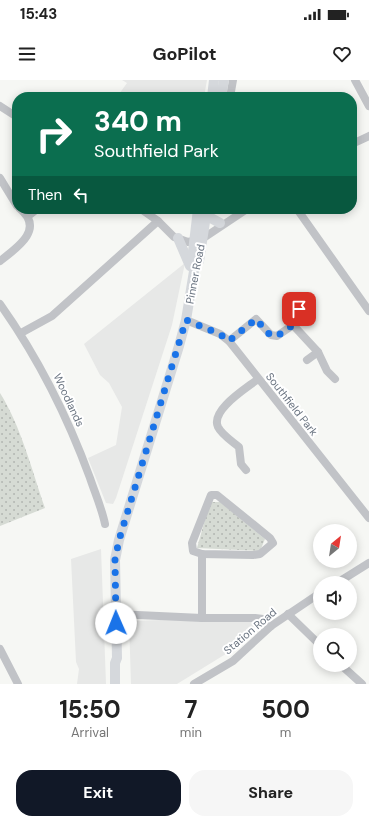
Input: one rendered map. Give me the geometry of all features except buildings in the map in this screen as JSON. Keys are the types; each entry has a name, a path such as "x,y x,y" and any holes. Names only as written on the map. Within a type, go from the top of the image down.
{"main road":[{"path":"213,92 214,80"},
{"path":"222,92 224,80"},
{"path":"199,236 203,214"},
{"path":"208,214 222,223"},
{"path":"175,236 194,269"},
{"name":"Pinner Road","path":"115,684 115,663 117,658 115,560 119,540 186,320 194,269 199,261 199,236"},
{"name":"Pinner Road","path":"117,658 122,663 122,684"}],"street":[{"path":"231,92 233,80"},
{"path":"355,80 369,106"},
{"path":"0,107 12,114"},
{"path":"357,142 369,136"},
{"path":"0,178 12,198"},
{"path":"0,261 15,248 30,230 31,222 26,214"},
{"path":"148,214 175,236"},
{"path":"199,236 238,214"},
{"path":"301,214 369,311"},
{"path":"21,333 52,316 158,221"},
{"name":"Pinner Road","path":"175,236 199,236"},
{"name":"Woodlands","path":"0,304 21,333 54,391 106,513 105,524"},
{"path":"229,341 256,319 270,335 277,336 293,325 295,312 299,309"},
{"name":"Southfield Park","path":"186,320 220,334 229,341 369,518"},
{"path":"293,325 318,352 327,371 335,379"},
{"path":"307,360 318,352"},
{"path":"246,470 241,464 239,447 221,432 217,425 218,418 224,406 258,378"},
{"path":"211,495 217,495 270,538 273,543 260,554 202,554 193,551 192,543 211,495"},
{"path":"202,554 202,618"},
{"path":"348,576 369,563"},
{"name":"Station Road","path":"194,684 233,661 272,626 313,598"},
{"path":"116,614 202,618 255,618 263,619 272,626"},
{"path":"288,614 313,638"},
{"path":"0,649 18,684"},
{"path":"349,672 362,684"}],"shaded area":[{"path":"122,80 207,80 205,92 121,92 127,83"},
{"path":"185,263 172,325 116,498 113,504 106,503 88,458 116,445 122,407 109,383 100,375 84,344"},
{"path":"0,393 14,420 26,449 45,508 0,526"},
{"path":"210,502 220,502 265,539 260,551 197,548"},
{"path":"101,549 106,684 77,684 79,669 76,662 71,559"},
{"path":"129,621 257,621 255,628 229,652 177,684 131,684"}],"route":[{"path":"116,623 115,560 119,540 168,384 186,320 220,334 229,341 256,319 270,335 277,336 293,325 295,312 299,309"}]}
